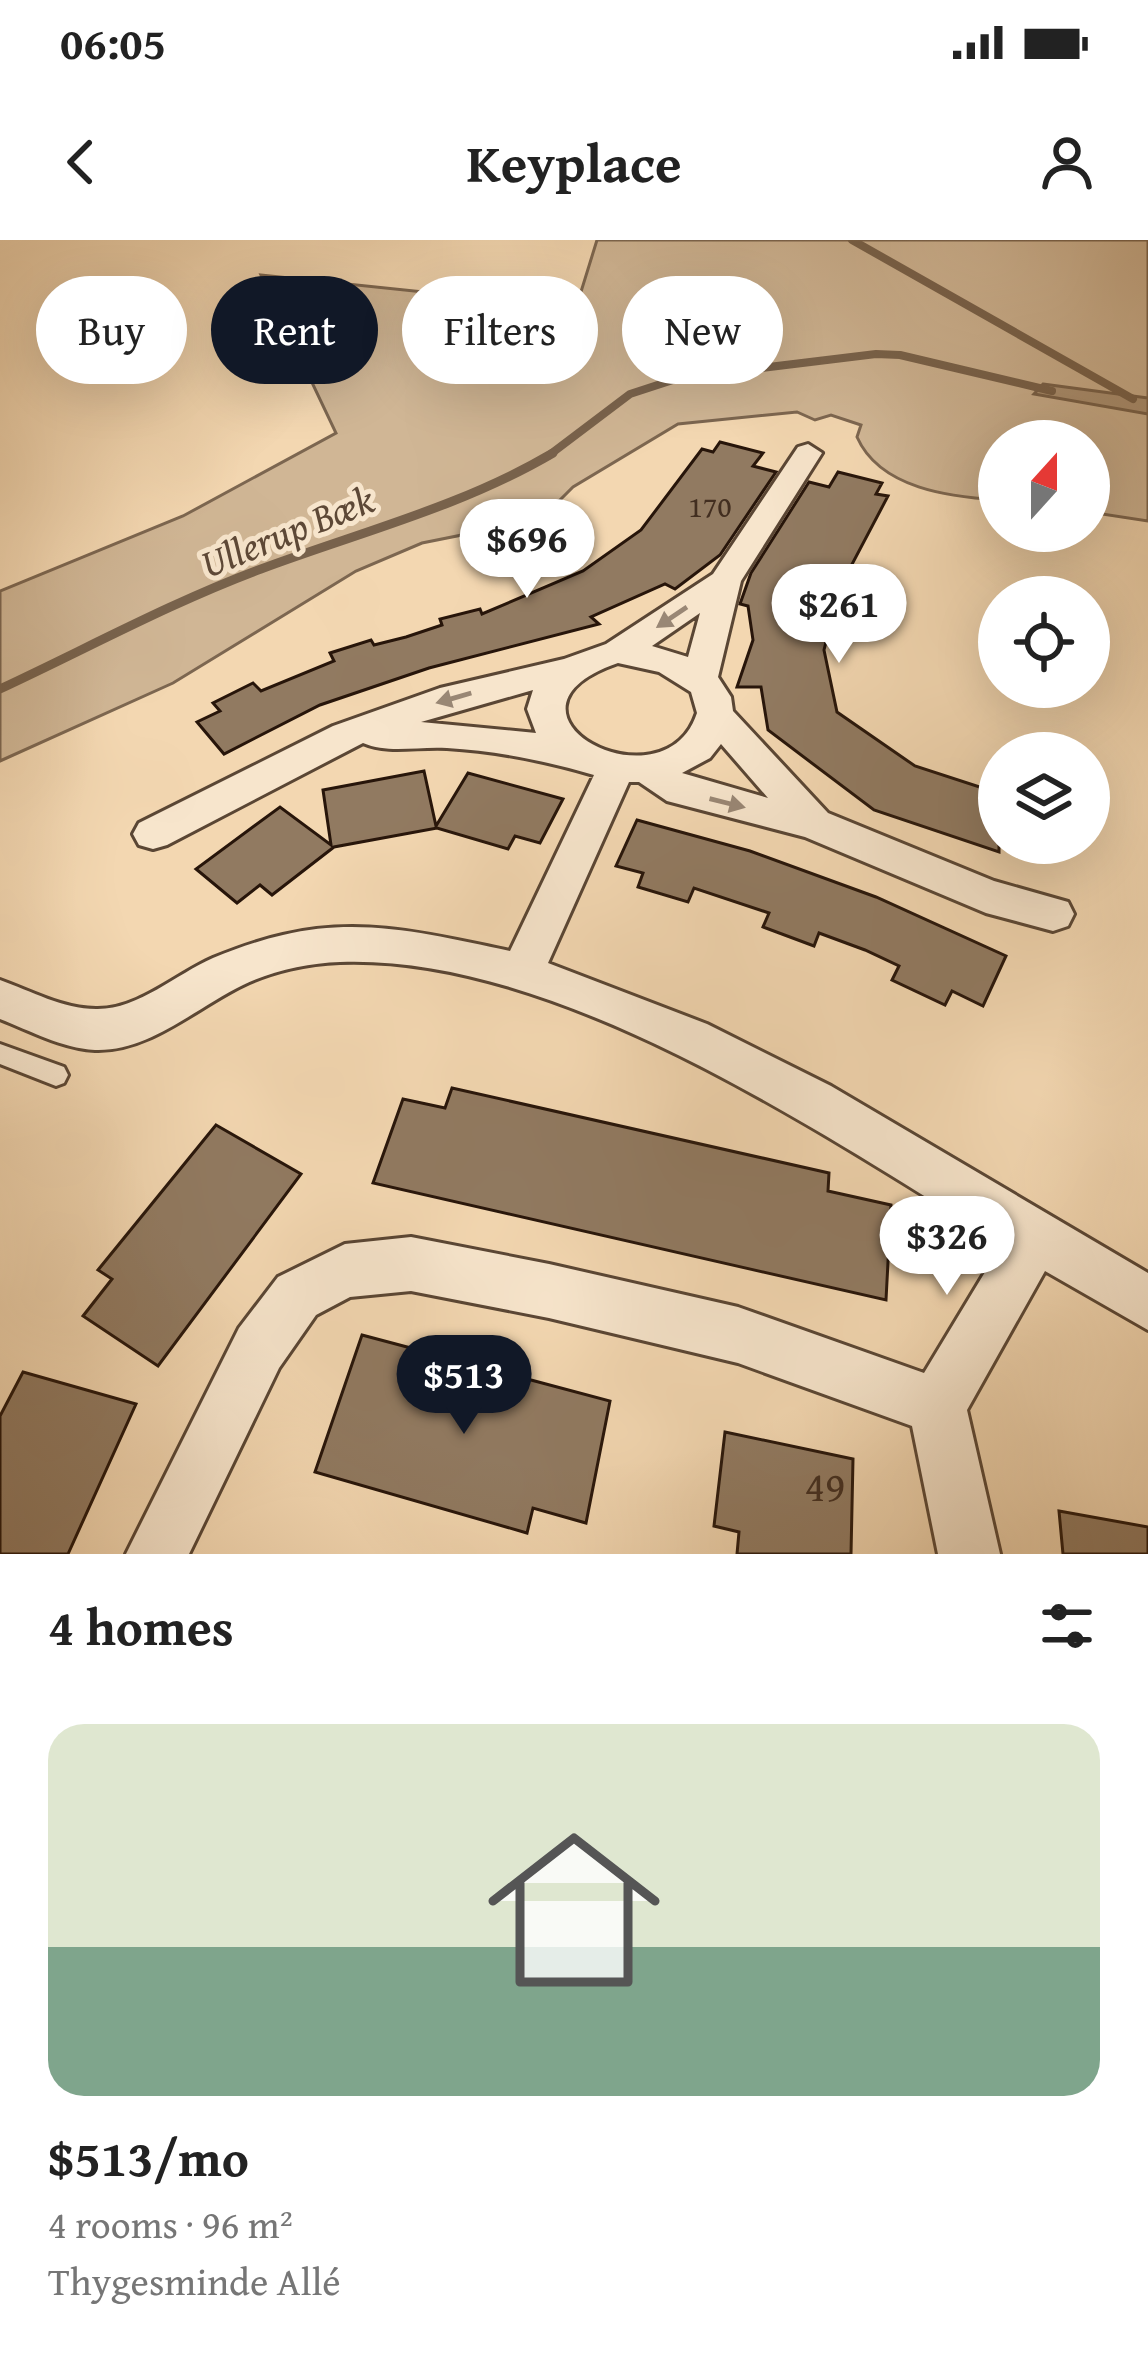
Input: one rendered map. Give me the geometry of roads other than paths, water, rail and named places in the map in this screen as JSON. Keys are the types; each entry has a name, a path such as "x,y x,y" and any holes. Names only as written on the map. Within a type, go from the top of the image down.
{"street":[{"path":"631,768 673,761 695,749 709,733 707,696 725,581 807,453"},
{"path":"618,652 725,581"},
{"path":"153,833 346,735 453,697 566,671 589,658 618,652 664,658 707,696 814,824"},
{"path":"566,671 550,689 546,710 553,731 570,750"},
{"path":"346,735 446,735 570,750 631,768 681,791 814,824 986,896 1053,914"},
{"path":"522,972 631,768"},
{"path":"0,999 70,1027 101,1030 136,1022 229,971 280,953 333,944 385,943 522,972 691,1038 814,1102 1148,1303"},
{"path":"969,1554 937,1406 1036,1236"},
{"path":"157,1554 259,1348 297,1296 345,1271 411,1264 612,1306 738,1335 937,1406"}],"lane":[{"path":"0,1054 56,1075"}],"waterway":[{"path":"852,240 1133,399"},
{"name":"Ullerup Bæk","path":"549,455 630,394 679,378 876,354 900,355 1052,391"},
{"name":"Ullerup Bæk","path":"549,455 553,453"},
{"name":"Ullerup Bæk","path":"0,689 195,596 446,504 549,455"}]}
